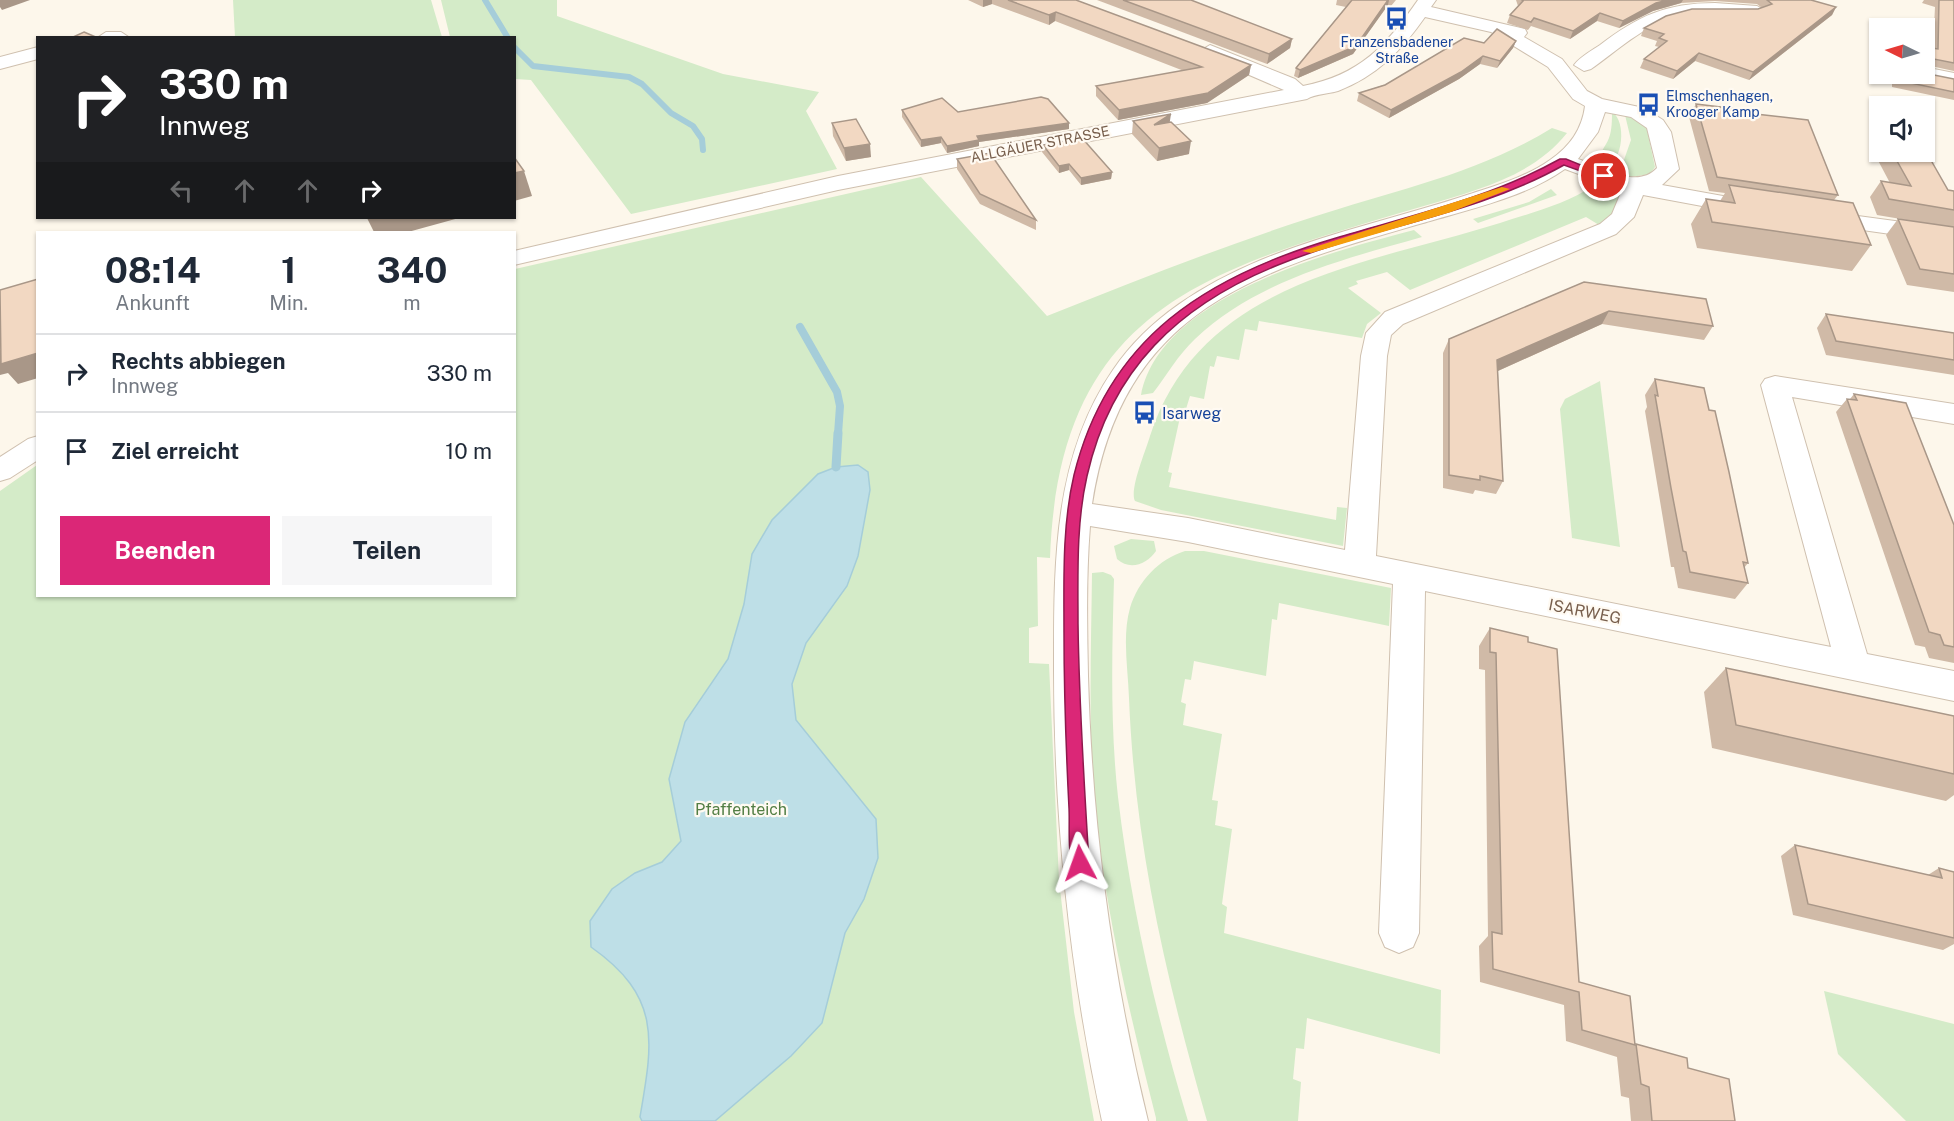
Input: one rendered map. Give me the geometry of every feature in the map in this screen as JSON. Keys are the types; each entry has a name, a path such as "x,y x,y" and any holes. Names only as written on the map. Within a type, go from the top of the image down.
{"street":[{"path":"1360,564 1374,356 1378,333 1394,318 1608,229 1622,217 1635,187 1659,179 1668,169 1660,132 1656,124 1541,40 1499,30 1423,5"},
{"name":"ALLGÄUER STRASSE","path":"516,258 838,183 1300,95 1359,75 1386,57 1423,5"},
{"path":"1499,30 1544,54 1565,73 1580,95 1648,21 1704,7 1757,11"},
{"path":"1196,46 1288,83 1300,95"},
{"path":"0,63 36,54"},
{"path":"1565,73 1593,80"},
{"path":"1935,75 1954,79"},
{"path":"1125,1121 1096,974 1082,883 1071,704 1071,565 1075,513 1086,452 1107,403 1134,359 1154,336 1206,296 1274,263 1337,241 1458,206 1526,182 1563,161 1587,135 1593,124 1593,80"},
{"path":"1563,161 1635,187 1699,200 1767,210"},
{"path":"1800,215 1954,236"},
{"path":"1853,665 1775,385 1952,419"},
{"path":"0,471 36,447"},
{"name":"ISARWEG","path":"1075,513 1176,528 1360,564 1954,686"},
{"path":"1399,933 1408,575"}],"green space":[{"path":"233,0 431,0 442,36 235,36"},
{"path":"441,0 557,0 557,16 723,74 819,92 806,111 837,169 631,214 531,80 516,79 516,36 450,36"},
{"path":"1612,112 1620,124 1621,141 1616,158 1606,167 1600,161 1600,157 1610,135"},
{"path":"1625,115 1646,125 1655,167 1650,174 1631,177 1620,171 1631,140"},
{"name":"Pfaffenteich","path":"1552,128 1567,133 1537,161 1502,180 1279,251 1216,277 1162,309 1117,350 1083,404 1060,472 1050,558 1037,557 1038,626 1029,628 1029,663 1049,664 1059,880 1074,1012 1094,1121 0,1121 0,491 36,466 36,597 516,597 516,269 921,177 1047,316 1246,240 1435,180 1495,158"},
{"path":"1603,185 1622,190 1611,216 1599,225 1586,217 1410,290 1387,272 1356,281 1358,284 1348,288 1381,313 1367,324 1362,338 1259,321 1257,331 1245,329 1239,360 1217,356 1214,367 1210,366 1204,399 1190,396 1186,409 1182,408 1168,472 1172,473 1169,487 1336,520 1337,507 1347,508 1343,546 1161,510 1135,501 1136,479 1150,436 1174,384 1207,343 1247,312 1294,287 1344,268 1524,216 1560,203 1593,186"},
{"path":"1551,189 1557,195 1478,223 1473,219 1529,202"},
{"path":"1414,230 1422,237 1302,274 1246,301 1195,339 1153,393 1141,395 1155,360 1180,331 1214,305 1253,284 1296,266"},
{"path":"1600,381 1620,547 1572,538 1560,409 1565,399"},
{"path":"1131,539 1154,541 1156,551 1148,559 1138,564 1122,563 1117,559 1114,546"},
{"path":"1185,551 1204,551 1391,588 1389,626 1279,603 1277,620 1272,619 1266,676 1194,661 1191,680 1185,679 1181,702 1186,704 1183,725 1222,734 1212,800 1218,801 1215,825 1232,829 1222,904 1227,907 1224,933 1441,990 1440,1054 1307,1018 1304,1049 1296,1048 1293,1079 1301,1082 1298,1121 1207,1121 1178,1016 1155,912 1132,753 1126,630 1130,608 1144,580 1158,565"},
{"path":"1103,572 1114,579 1113,716 1115,770 1123,838 1146,960 1165,1041 1188,1121 1156,1121 1123,981 1104,877 1095,809 1091,708 1092,573"},
{"path":"1824,991 1954,1024 1954,1121 1906,1121 1838,1054"}],"water":[{"path":"858,465 868,472 870,490 858,556 847,586 806,643 792,684 796,720 876,819 878,858 864,899 845,933 822,1023 791,1056 715,1121 642,1121 640,1117 648,1065 647,1022 641,1003 630,984 614,966 591,947 590,921 612,889 635,873 662,862 681,841 669,779 685,722 728,659 744,604 752,554 772,520 818,474 836,467"}],"building":[{"path":"1008,0 1076,0 1251,65 1208,93 1119,110 1096,86 1202,67 1056,12 1049,15"},
{"path":"1123,0 1191,0 1292,39 1269,54"},
{"path":"1352,0 1388,0 1356,46 1300,70 1296,68"},
{"path":"1522,0 1668,0 1656,3 1623,21 1600,13 1573,31 1534,18 1531,22 1510,15"},
{"path":"1767,0 1811,0 1836,7 1753,72 1699,53 1677,71 1644,59 1667,41 1659,38 1664,34 1644,28 1666,16 1692,9 1758,9 1772,4"},
{"path":"1939,0 1954,0 1954,63 1935,59 1935,49 1938,49"},
{"path":"1497,29 1516,41 1500,61 1483,56 1461,72 1391,110 1359,93 1385,85 1464,38 1484,43"},
{"path":"84,32 93,36 75,36"},
{"path":"1935,75 1954,79 1954,92 1915,84 1935,84"},
{"path":"1041,97 1048,99 1069,123 977,136 979,140 947,146 941,137 921,140 902,110 942,98 958,112"},
{"path":"1696,104 1737,109 1738,112 1808,120 1838,195 1717,177"},
{"path":"1171,114 1154,125 1171,122 1191,141 1159,148 1133,121"},
{"path":"856,119 870,144 844,148 832,123"},
{"path":"1082,138 1112,172 1081,178 1069,164 1059,166 1043,145"},
{"path":"990,153 1036,220 980,194 957,159"},
{"path":"516,160 524,171 516,173"},
{"path":"1898,162 1932,162 1948,190 1954,191 1954,210 1889,199 1881,181 1911,186"},
{"path":"1729,185 1853,203 1871,245 1712,222 1706,199 1735,203"},
{"path":"1898,219 1954,227 1954,274 1920,269"},
{"path":"36,280 36,354 1,364 0,290"},
{"path":"1584,282 1706,299 1713,326 1609,311 1497,360 1503,481 1480,476 1480,480 1449,475 1449,339"},
{"path":"1826,314 1954,333 1954,360 1836,341"},
{"path":"1655,379 1704,388 1709,410 1715,411 1748,563 1743,562 1748,583 1690,572 1686,552 1683,551 1671,488 1655,395 1658,396"},
{"path":"1854,394 1906,403 1954,525 1954,647 1944,645 1940,635 1929,632 1847,399 1857,400"},
{"path":"1490,628 1528,637 1528,642 1557,649 1579,982 1630,996 1635,1045 1582,1030 1579,992 1493,969 1492,932 1502,934 1496,653 1490,652"},
{"path":"1726,668 1954,716 1954,774 1736,725"},
{"path":"1795,845 1942,878 1939,868 1954,872 1954,938 1808,904"},
{"path":"1636,1044 1687,1058 1688,1068 1729,1079 1735,1121 1652,1121 1649,1087 1641,1084"}],"waterway":[{"path":"485,0 507,36"},
{"path":"516,49 533,66 629,77 642,84 671,113 693,126 702,139 703,150"},
{"path":"800,327 837,392 840,406 838,434"},
{"path":"836,467 838,433"}],"slow traffic":[{"path":"1307,251 1447,210 1505,189"}],"place":[{"name":"Franzensbadener Straße","path":"1397,18"},
{"name":"Elmschenhagen, Krooger Kamp","path":"1648,104"},
{"name":"Isarweg","path":"1144,413"}],"route":[{"path":"1080,863 1071,704 1071,565 1075,513 1080,477 1096,424 1134,359 1154,336 1206,296 1274,263 1337,241 1467,203 1526,182 1563,161 1604,176"}]}
